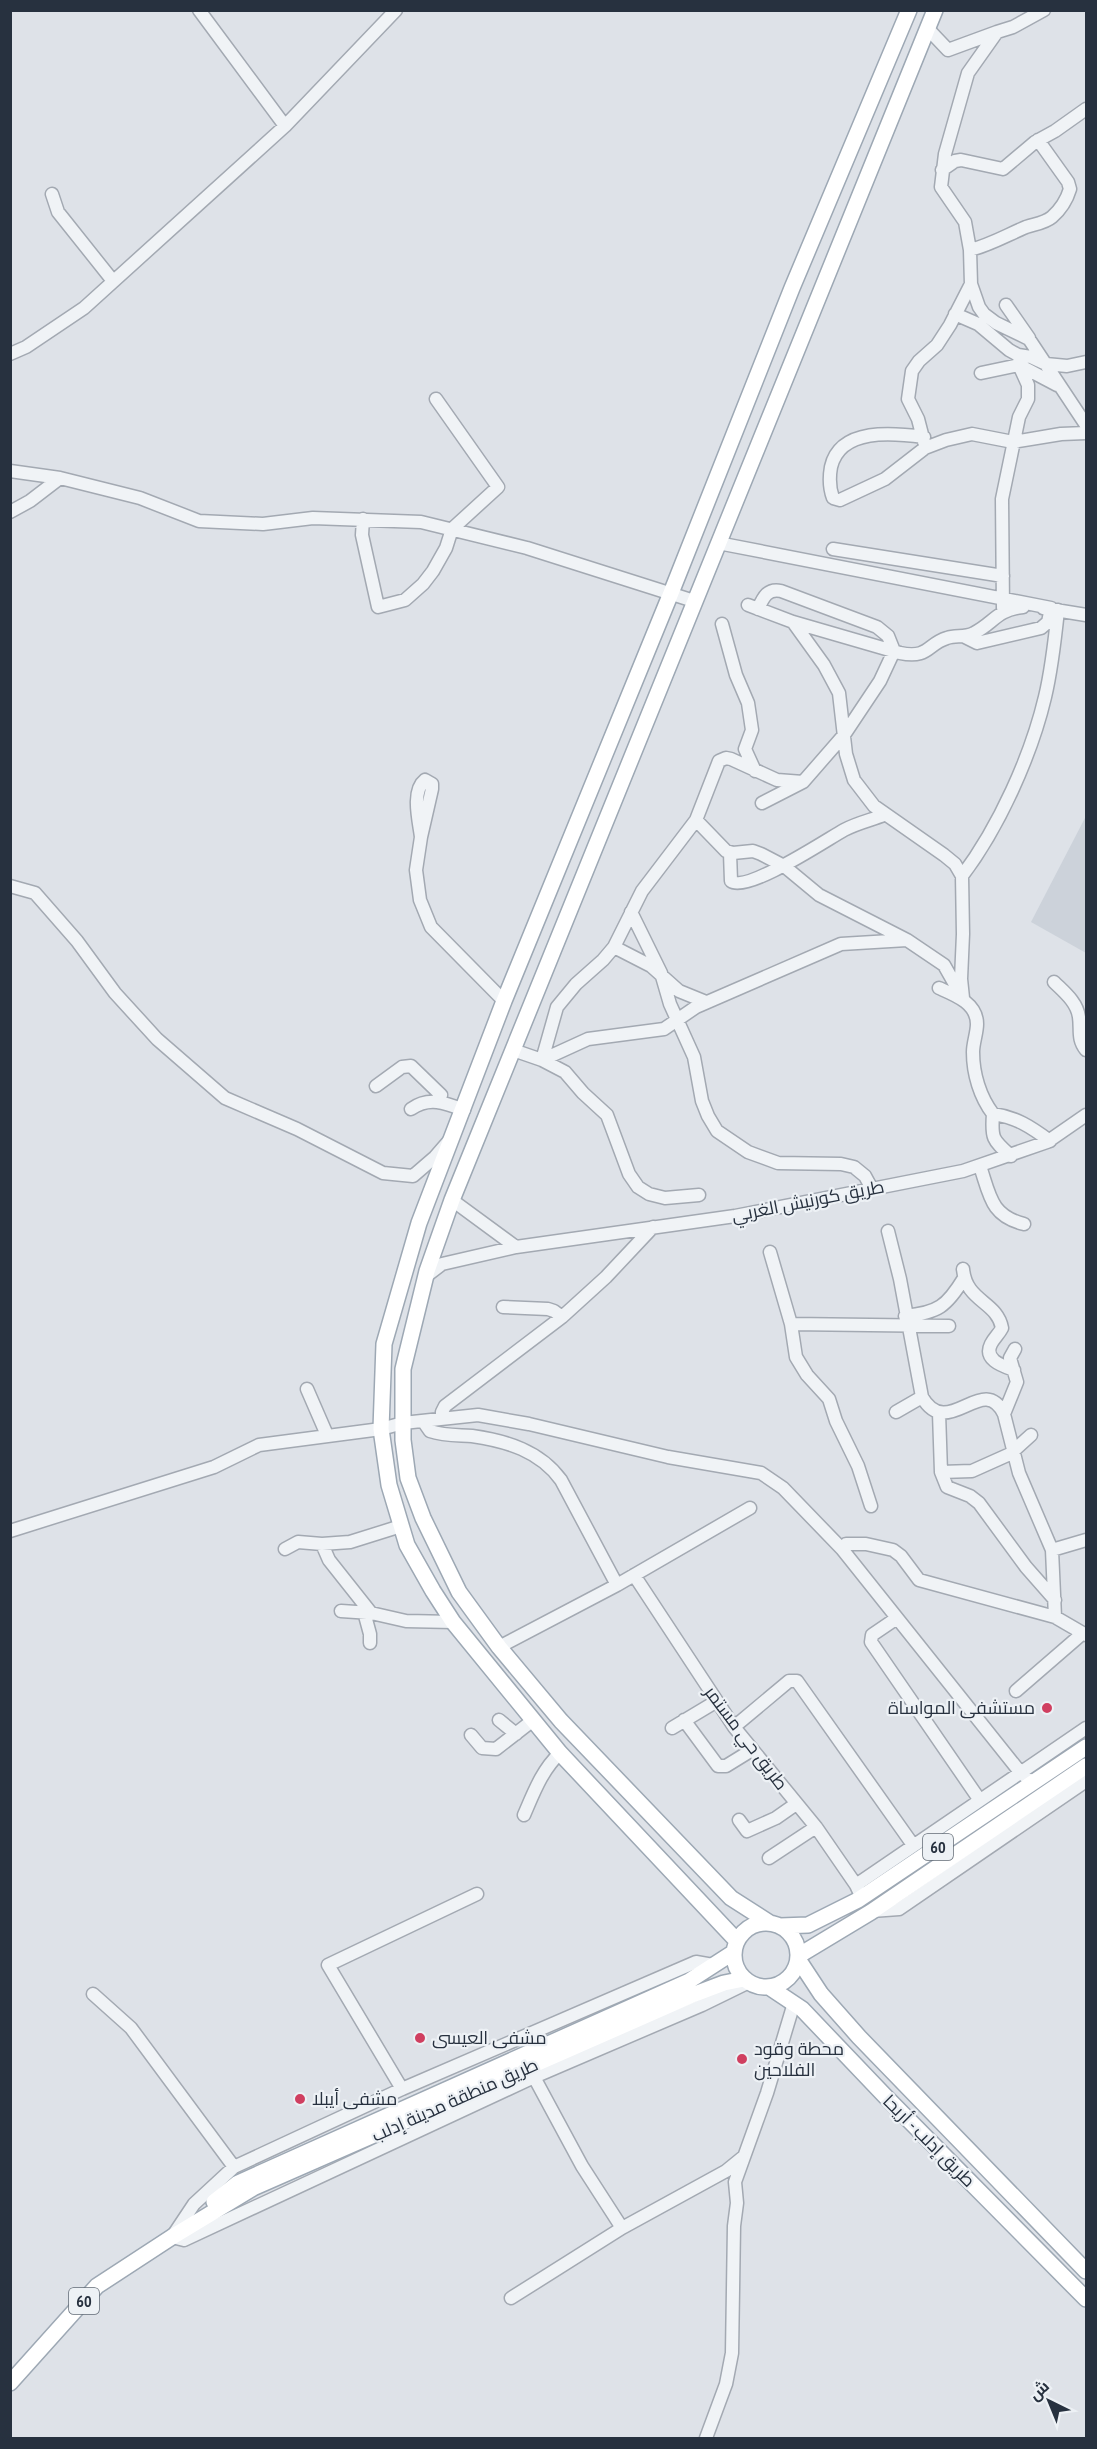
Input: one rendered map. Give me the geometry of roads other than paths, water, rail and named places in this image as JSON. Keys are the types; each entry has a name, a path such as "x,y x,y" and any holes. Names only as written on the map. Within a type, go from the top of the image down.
{"main road":[{"path":"735,1946 532,1721 453,1622 433,1592 412,1554 389,1485 381,1429 384,1344 419,1223 464,1110 504,1000 671,592 792,288 909,10"},
{"path":"775,1924 759,1923 748,1928 735,1946 735,1964 746,1981 769,1987 781,1984 791,1976 798,1958 794,1938 775,1924 731,1898 676,1842 561,1721 499,1647 459,1592 423,1518 408,1478 403,1423 402,1369 425,1277 452,1200 935,10"},
{"name":"60","path":"775,1924 808,1925 1086,1747"},
{"name":"60","path":"798,1958 871,1912 1086,1766"},
{"name":"طريق منطقة مدينة إدلب","path":"172,2236 238,2183 689,1981 735,1946"},
{"name":"طريق إدلب - أريحا","path":"798,1958 821,1994 859,2037 1086,2271"},
{"name":"طريق منطقة مدينة إدلب","path":"10,2384 97,2286 172,2236 253,2188 695,1994 724,1983 746,1981"},
{"name":"طريق إدلب - أريحا","path":"769,1987 794,2003 1086,2299"}],"street":[{"path":"199,10 285,126"},
{"path":"10,354 84,308 285,126 396,10"},
{"path":"928,29 948,50 1013,27 1044,10"},
{"path":"997,32 968,73 942,170 941,186 965,222 970,250 971,284 984,314 1029,339"},
{"path":"942,170 955,161 961,160 1003,170 1038,140 1086,109"},
{"path":"970,250 1041,223 1052,216 1065,200 1070,189 1068,182 1038,140"},
{"path":"52,194 58,212 113,281"},
{"path":"924,443 918,418 908,399 912,371 919,361 937,345 971,284"},
{"path":"1006,305 1086,425"},
{"path":"955,314 978,324 1018,360 1061,387"},
{"path":"981,373 1031,357 1046,364 1067,366 1086,363"},
{"path":"762,803 803,782 844,735 880,681 894,651 888,636 877,627 781,591 769,592 753,607 793,622 894,651 906,654 920,654 947,638 964,637 979,631 1003,606 1002,499 1019,417 1028,399 1028,385 1018,360"},
{"path":"363,519 362,535 378,608 405,600 423,584 446,548 452,529 498,488 436,399"},
{"path":"924,443 885,479 840,500 833,498 829,482 836,453 846,443 876,435 924,443 972,434 1013,442 1061,434 1086,433"},
{"path":"10,471 60,478 140,498 199,521 263,524 313,518 421,522 527,548 694,601"},
{"path":"10,512 30,501 60,478"},
{"path":"718,543 1003,606 1055,609 1086,615"},
{"path":"833,549 1003,576"},
{"path":"964,637 977,643 1041,628 1048,622 1055,609"},
{"path":"962,876 994,829 1039,718 1050,670 1055,609"},
{"path":"793,622 824,665 839,693 846,754 854,780 884,815 944,855 955,864 962,876 961,979 963,998"},
{"path":"722,624 736,675 748,703 752,730 746,749 755,771"},
{"path":"542,1060 557,1006 614,947 642,891 696,820 719,762 726,758 731,759 777,780 803,782"},
{"path":"696,820 730,853 730,878 733,883 737,884 784,866 847,829 884,815"},
{"path":"421,837 416,870 420,900 431,927 504,1000"},
{"path":"730,853 757,852 784,866 819,895 907,940 944,965 976,1016 973,1052 982,1100 993,1114 994,1141 1011,1156"},
{"path":"10,886 35,893 78,941 115,993 157,1039 225,1098 297,1129 383,1173 413,1176 435,1157 454,1135"},
{"path":"631,912 661,973 677,1020 694,1057 702,1101 717,1131 748,1152 778,1164 841,1164 854,1167 865,1176 872,1189"},
{"path":"542,1060 588,1039 610,1034 655,1031 677,1020 696,1006 841,944 907,940"},
{"path":"614,947 661,973 679,991 706,1002"},
{"path":"1054,982 1070,997 1079,1017 1078,1031 1086,1050"},
{"path":"939,988 963,998"},
{"path":"513,1050 542,1060 570,1076 583,1093 607,1115 629,1174 638,1187 649,1194 665,1198 699,1195"},
{"path":"376,1086 402,1066 411,1066 441,1095 437,1101"},
{"path":"411,1110 416,1106 437,1101 464,1110"},
{"path":"993,1114 1009,1116 1022,1121 1050,1141"},
{"name":"طريق كورنيش الغربي","path":"425,1277 442,1264 516,1247 735,1216 980,1166 1050,1141 1086,1115"},
{"path":"980,1166 996,1211 1009,1221 1024,1224"},
{"path":"452,1200 516,1247"},
{"path":"442,1419 445,1406 562,1317 606,1277 653,1227"},
{"path":"888,1231 900,1279 922,1397 926,1405 939,1413 952,1412 981,1399 989,1398 996,1400 1004,1413 1019,1473 1052,1550 1055,1617"},
{"path":"770,1252 791,1324 796,1357 807,1375 829,1399 836,1421 858,1466 871,1506"},
{"path":"906,1321 936,1311 950,1299 963,1273 977,1298 994,1310 1000,1318 1002,1328 989,1349 993,1361 1014,1370"},
{"path":"503,1307 554,1311 562,1317"},
{"path":"791,1324 906,1321 950,1326"},
{"path":"1004,1413 1017,1382 1010,1358 1015,1349"},
{"path":"307,1389 327,1435"},
{"path":"896,1412 922,1397"},
{"path":"939,1413 941,1472 947,1487 970,1496 979,1503 1026,1567 1055,1600"},
{"path":"10,1531 214,1467 259,1444 478,1414 668,1457 761,1473 783,1488 842,1549 1020,1772 1033,1783"},
{"path":"423,1421 430,1431 489,1439 515,1446 533,1453 549,1465 561,1480 617,1585"},
{"path":"941,1472 955,1470 968,1472 1014,1451 1031,1435"},
{"path":"968,1472 970,1496"},
{"path":"499,1647 617,1585 750,1508"},
{"path":"285,1549 298,1542 322,1544 350,1542 401,1526"},
{"path":"1052,1550 1086,1540"},
{"path":"322,1544 328,1560 367,1612 370,1643"},
{"path":"842,1549 846,1544 861,1544 892,1550 901,1556 919,1580 1055,1617 1085,1634 1016,1691"},
{"name":"طريق حي مستمر","path":"634,1575 734,1727 816,1827 859,1892"},
{"path":"341,1611 367,1612 406,1621 453,1622"},
{"path":"897,1618 872,1635 871,1642 979,1799"},
{"path":"734,1727 789,1681 797,1681 913,1845"},
{"path":"672,1728 717,1701"},
{"path":"499,1720 516,1734"},
{"path":"684,1720 718,1766 726,1766 752,1750"},
{"path":"471,1735 477,1744 488,1750 496,1749 532,1721"},
{"path":"859,1892 913,1845 1086,1728"},
{"path":"524,1815 541,1777 550,1762 560,1753"},
{"path":"871,1912 899,1909 1086,1781"},
{"path":"739,1820 747,1831 776,1818 796,1804"},
{"path":"769,1858 816,1827"},
{"path":"402,2089 328,1965 477,1894"},
{"path":"713,1965 696,1962 402,2089 234,2167 194,2204 172,2236 184,2240 534,2077 702,2005 746,1981"},
{"path":"93,1994 131,2028 234,2167"},
{"path":"706,2439 726,2384 732,2353 734,2226 737,2203 735,2181 767,2093 794,2003"},
{"path":"534,2077 582,2166 622,2228"},
{"path":"511,2298 622,2228 726,2170 742,2158"}],"place":[{"name":"مستشفى المواساة","path":"1047,1708"},
{"name":"مشفى العيسى","path":"420,2038"},
{"name":"محطة وقود الفلاحين","path":"742,2059"},
{"name":"مشفى أيبلا","path":"300,2099"}]}
